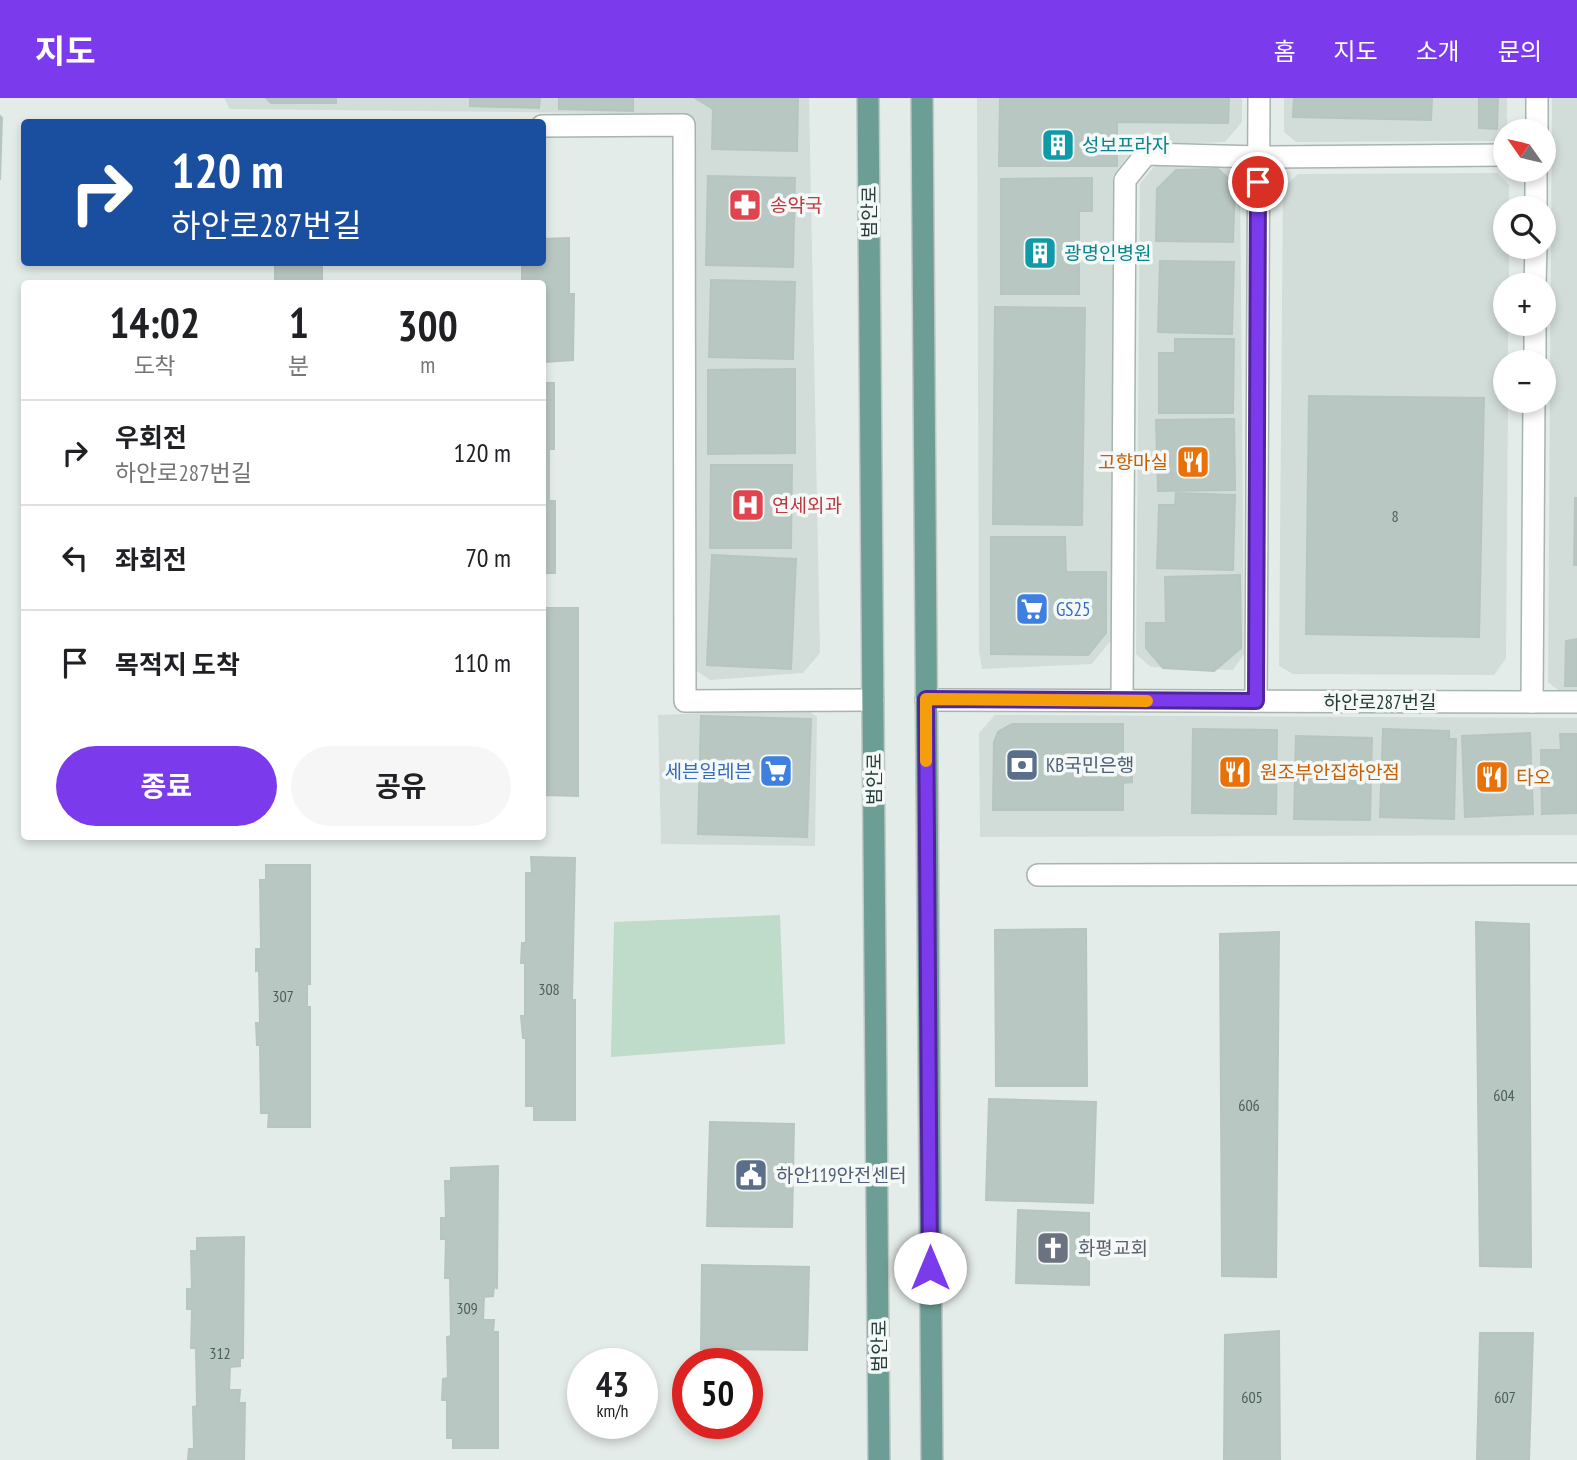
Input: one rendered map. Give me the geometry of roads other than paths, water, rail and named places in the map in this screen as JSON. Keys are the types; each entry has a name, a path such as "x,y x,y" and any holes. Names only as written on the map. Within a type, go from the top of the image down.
{"main road":[{"name":"범안로","path":"868,98 880,1460"},
{"path":"922,98 932,1460"}],"street":[{"path":"1256,701 1259,98"},
{"path":"1536,119 1537,98"},
{"path":"546,125 684,125 685,701 873,700"},
{"path":"1122,701 1125,180 1146,154 1258,157 1493,155"},
{"path":"1532,702 1534,413"},
{"name":"하안로287번길","path":"926,699 1577,702"},
{"path":"1038,875 1577,874"}],"place":[{"name":"성보프라자","path":"1058,145"},
{"name":"송약국","path":"745,205"},
{"name":"광명인병원","path":"1040,253"},
{"name":"고향마실","path":"1193,462"},
{"name":"연세외과","path":"748,505"},
{"name":"GS25","path":"1032,609"},
{"name":"KB국민은행","path":"1022,765"},
{"name":"세븐일레븐","path":"776,771"},
{"name":"원조부안집하안점","path":"1235,772"},
{"name":"타오","path":"1492,777"},
{"name":"하안119안전센터","path":"751,1175"},
{"name":"화평교회","path":"1053,1248"}]}
